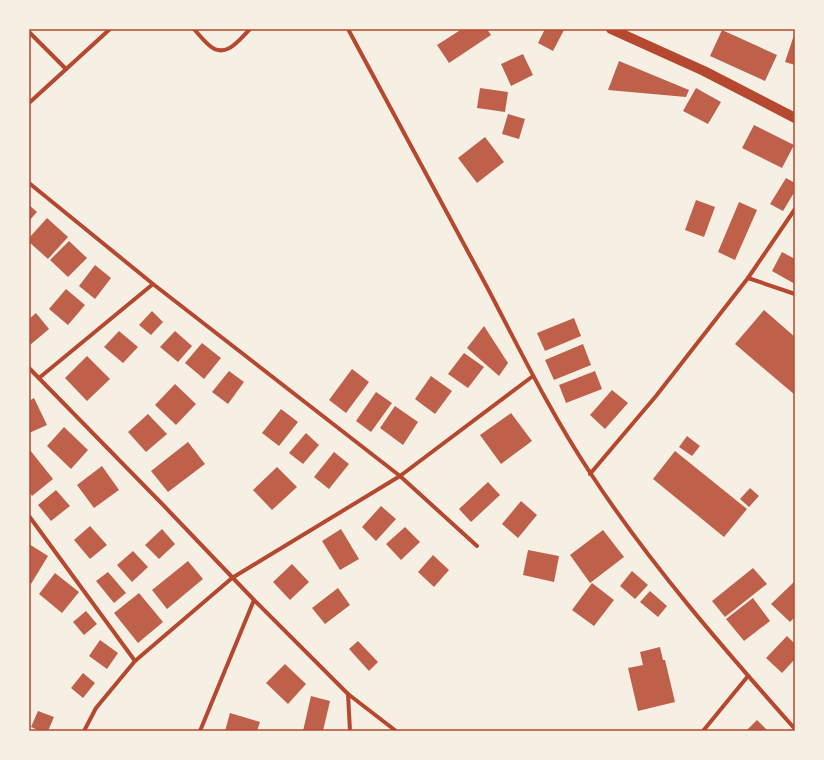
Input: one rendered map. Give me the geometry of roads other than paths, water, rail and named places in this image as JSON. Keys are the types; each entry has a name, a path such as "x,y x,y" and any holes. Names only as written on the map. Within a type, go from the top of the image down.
{"main road":[{"path":"611,29 704,71 795,118"}],"street":[{"path":"29,103 110,29"},
{"path":"194,29 210,46 216,50 226,50 236,43 250,29"},
{"path":"348,29 480,274 533,376 590,474 615,510 679,593 748,676 795,729"},
{"path":"29,32 66,69"},
{"path":"29,183 153,284 400,476 476,546"},
{"path":"590,474 656,396 748,278 795,209"},
{"path":"748,278 795,294"},
{"path":"39,378 153,284"},
{"path":"29,368 232,578 348,694 396,731"},
{"path":"84,731 96,708 135,661 232,578 400,476 533,376"},
{"path":"29,516 135,661"},
{"path":"200,731 254,600"},
{"path":"703,731 748,676"},
{"path":"348,694 350,731"}]}
